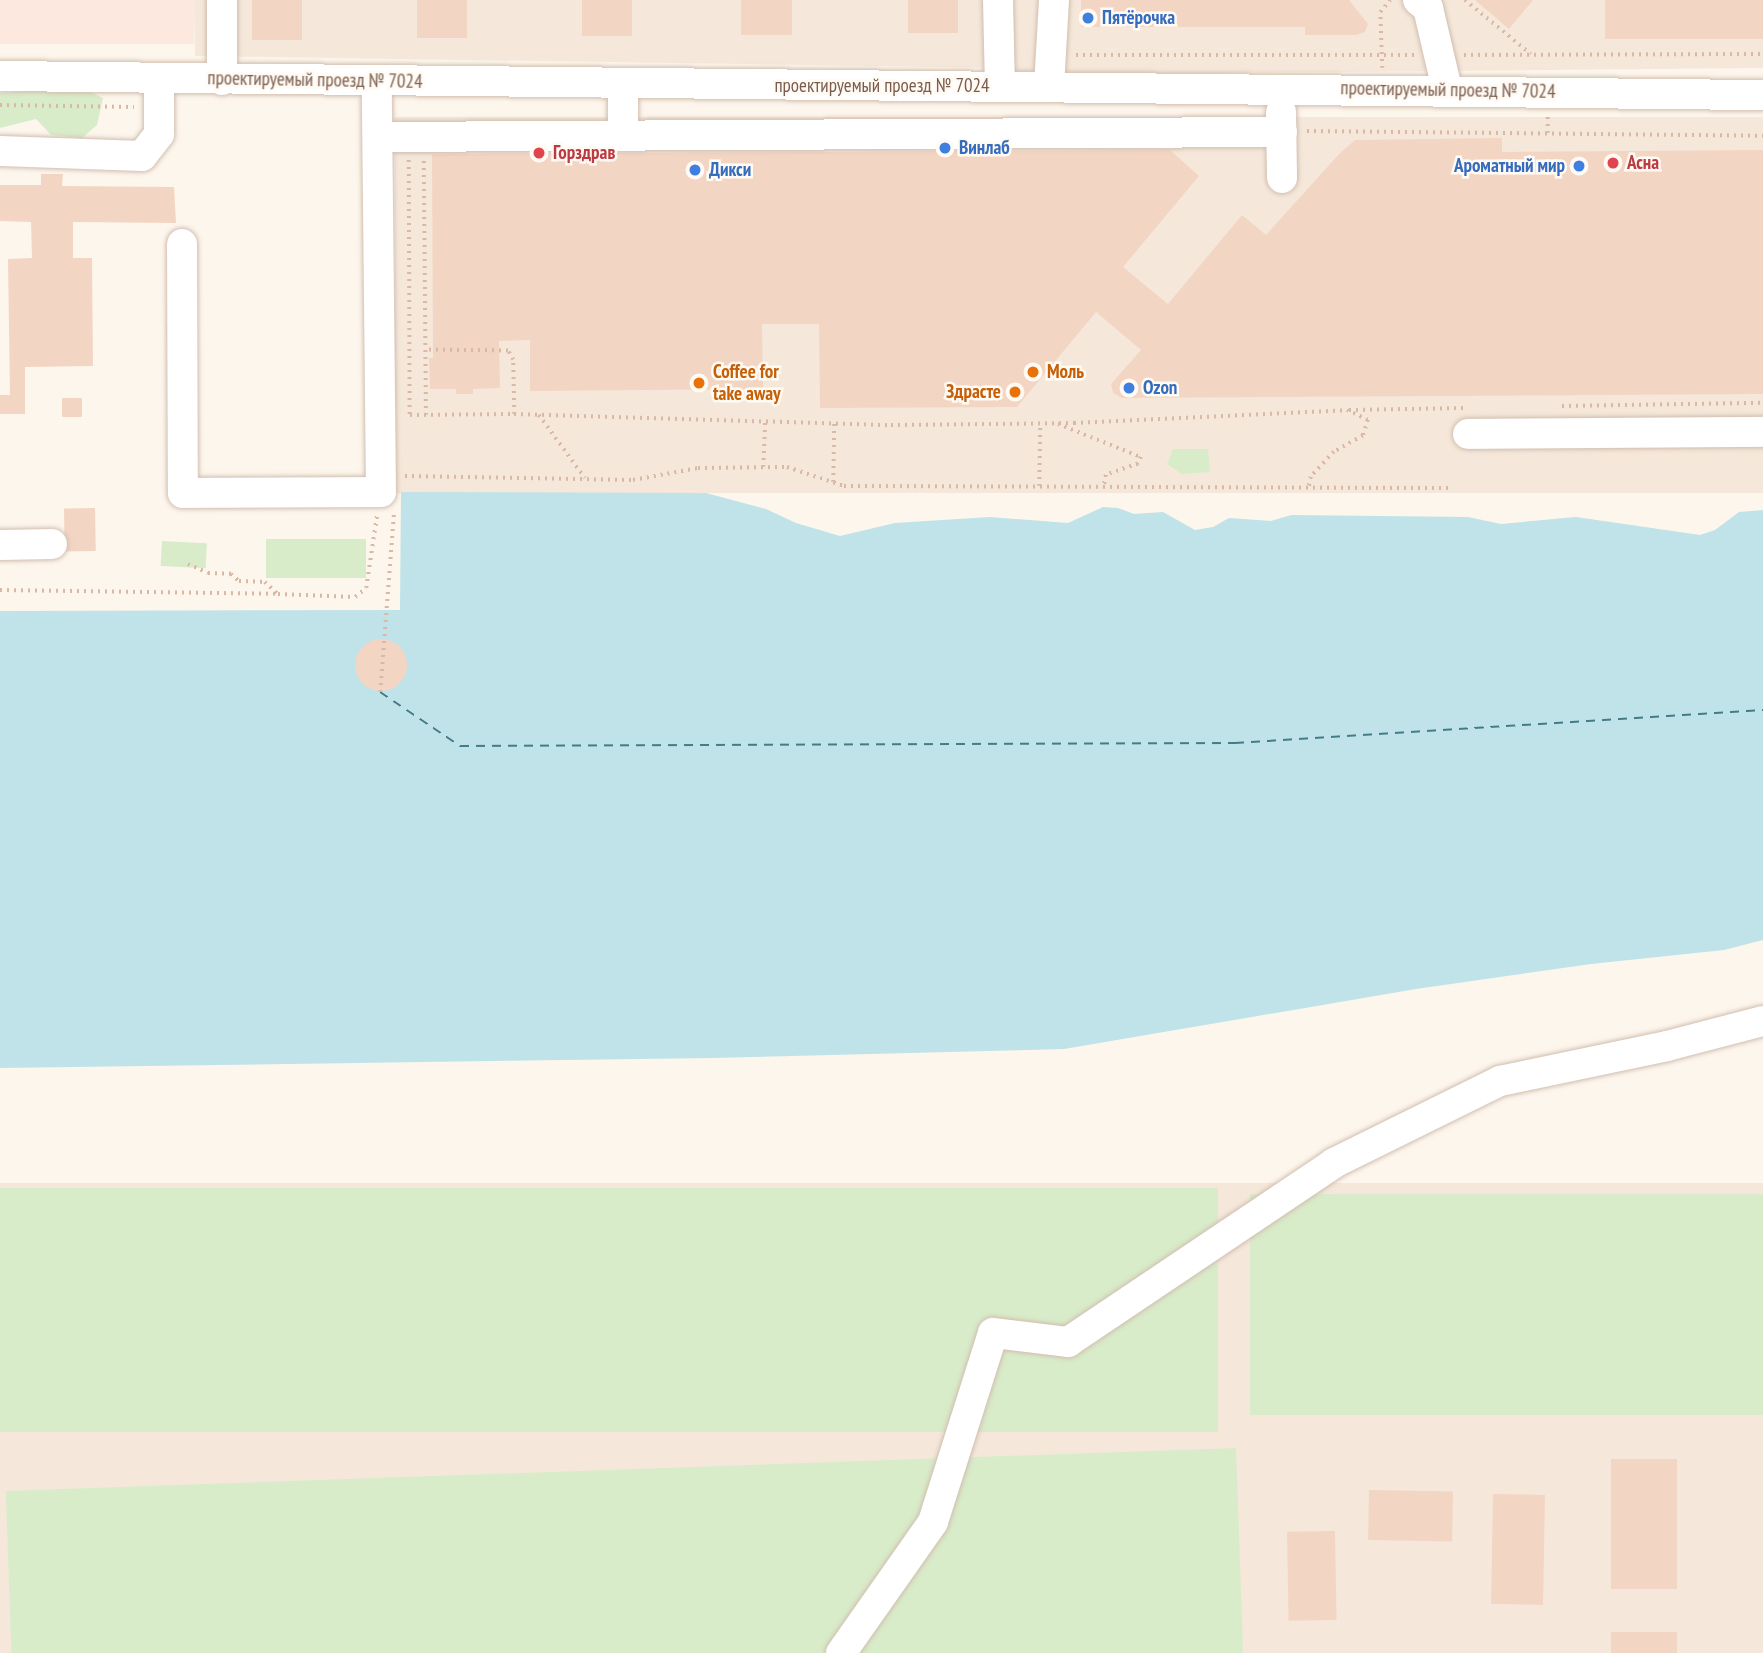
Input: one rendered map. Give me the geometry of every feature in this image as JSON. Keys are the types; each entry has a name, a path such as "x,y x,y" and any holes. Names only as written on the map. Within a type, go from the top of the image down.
{"street":[{"path":"222,0 222,80"},
{"path":"998,0 1000,86"},
{"path":"1049,87 1054,0"},
{"path":"1427,3 1447,89"},
{"name":"проектируемый проезд № 7024","path":"0,76 159,93 222,80 1447,89 1763,94"},
{"path":"181,244 183,493 392,495 377,81"},
{"path":"623,84 624,136"},
{"path":"1281,88 1282,178"},
{"path":"0,151 142,156 159,134 159,93"},
{"path":"378,138 1282,132"},
{"path":"1468,434 1763,432"},
{"path":"0,545 52,544"},
{"path":"841,1653 933,1522 993,1333 1068,1342 1334,1163 1500,1081 1667,1046 1763,1021"}],"path":[{"path":"1382,55 1380,12 1390,0"},
{"path":"1465,0 1533,55"},
{"path":"1051,55 1763,54"},
{"path":"0,105 159,93"},
{"path":"1282,132 1344,130 1763,136"},
{"path":"416,137 426,350 426,415"},
{"path":"416,137 411,415 514,414 834,423 1056,424 1347,410 1368,420 1363,436 1334,452 1311,477 1309,487"},
{"path":"426,350 508,351 513,360 514,414"},
{"path":"539,415 586,479"},
{"path":"763,467 765,421"},
{"path":"833,482 834,423"},
{"path":"1039,486 1040,424"},
{"path":"1056,424 1142,457 1138,464 1106,475 1104,486"},
{"path":"0,590 355,597 366,588 392,495 406,475 633,480 698,468 787,467 844,485 1448,488"},
{"path":"380,692 392,495"},
{"path":"188,564 208,573 231,573 239,581 265,582 278,594"}],"shaded area":[{"path":"0,0 194,0 194,44 0,44"},
{"path":"194,0 1763,0 1763,68 1012,75 1011,68 195,56"},
{"path":"395,117 1763,117 1763,493 395,493"},
{"path":"0,1183 1763,1183 1763,1653 0,1653"}],"green space":[{"path":"81,87 103,98 97,125 82,138 51,135 36,119 0,128 0,93"},
{"path":"1173,449 1208,449 1210,472 1182,474 1167,464"},
{"path":"266,539 366,539 366,578 266,578"},
{"path":"162,541 207,543 206,568 161,566"},
{"path":"0,1188 1218,1188 1218,1432 0,1432"},
{"path":"1250,1194 1763,1194 1763,1415 1250,1415"},
{"path":"1236,1448 1243,1653 11,1653 6,1491"}],"water":[{"path":"401,492 706,493 766,509 796,523 840,536 895,523 990,517 1068,523 1103,507 1118,508 1134,514 1163,512 1195,530 1213,527 1229,518 1271,521 1291,515 1468,517 1501,524 1576,517 1700,535 1715,530 1739,512 1763,510 1763,940 1724,950 1591,964 1416,989 1064,1049 712,1058 0,1068 0,611 400,610"}],"building":[{"path":"252,0 302,0 302,40 252,40"},
{"path":"417,0 467,0 467,38 417,38"},
{"path":"582,0 632,0 632,36 582,36"},
{"path":"741,0 792,0 792,35 741,35"},
{"path":"908,0 958,0 958,33 908,33"},
{"path":"1081,0 1349,0 1368,24 1365,32 1356,35 1305,35 1305,27 1081,27"},
{"path":"1475,0 1533,0 1509,29"},
{"path":"1605,0 1763,0 1763,39 1605,39"},
{"path":"1502,138 1502,152 1763,150 1763,394 1122,398 1113,393 1111,384 1141,350 1096,312 1017,407 820,408 819,324 762,324 763,389 530,391 530,340 499,341 500,388 473,389 473,394 456,394 456,389 430,389 429,358 433,358 432,154 1170,150 1199,176 1123,267 1168,304 1242,215 1266,235 1339,154 1355,140"},
{"path":"41,174 63,174 62,186 174,187 176,223 73,222 73,258 92,258 93,366 25,367 25,414 0,414 0,395 10,395 8,259 32,258 31,222 0,221 0,185 41,185"},
{"path":"62,398 82,398 82,417 62,417"},
{"path":"95,508 96,551 65,552 64,509"},
{"path":"381,639 391,641 399,647 405,655 405,675 399,683 391,689 381,691 371,689 363,683 357,675 355,665 357,655 363,647 371,641"},
{"path":"1611,1459 1677,1459 1677,1589 1611,1589"},
{"path":"1369,1490 1453,1491 1452,1541 1368,1540"},
{"path":"1493,1494 1545,1495 1543,1605 1491,1604"},
{"path":"1335,1531 1337,1620 1289,1621 1287,1532"},
{"path":"1611,1632 1677,1632 1677,1653 1611,1653"}],"ferry route":[{"path":"380,692 460,746 1235,743 1763,710"}],"place":[{"name":"Пятёрочка","path":"1088,18"},
{"name":"Винлаб","path":"945,148"},
{"name":"Горздрав","path":"539,153"},
{"name":"Асна","path":"1613,163"},
{"name":"Ароматный мир","path":"1579,166"},
{"name":"Дикси","path":"695,170"},
{"name":"Моль","path":"1033,372"},
{"name":"Coffee for take away","path":"699,383"},
{"name":"Ozon","path":"1129,388"},
{"name":"Здрасте","path":"1015,392"}]}
